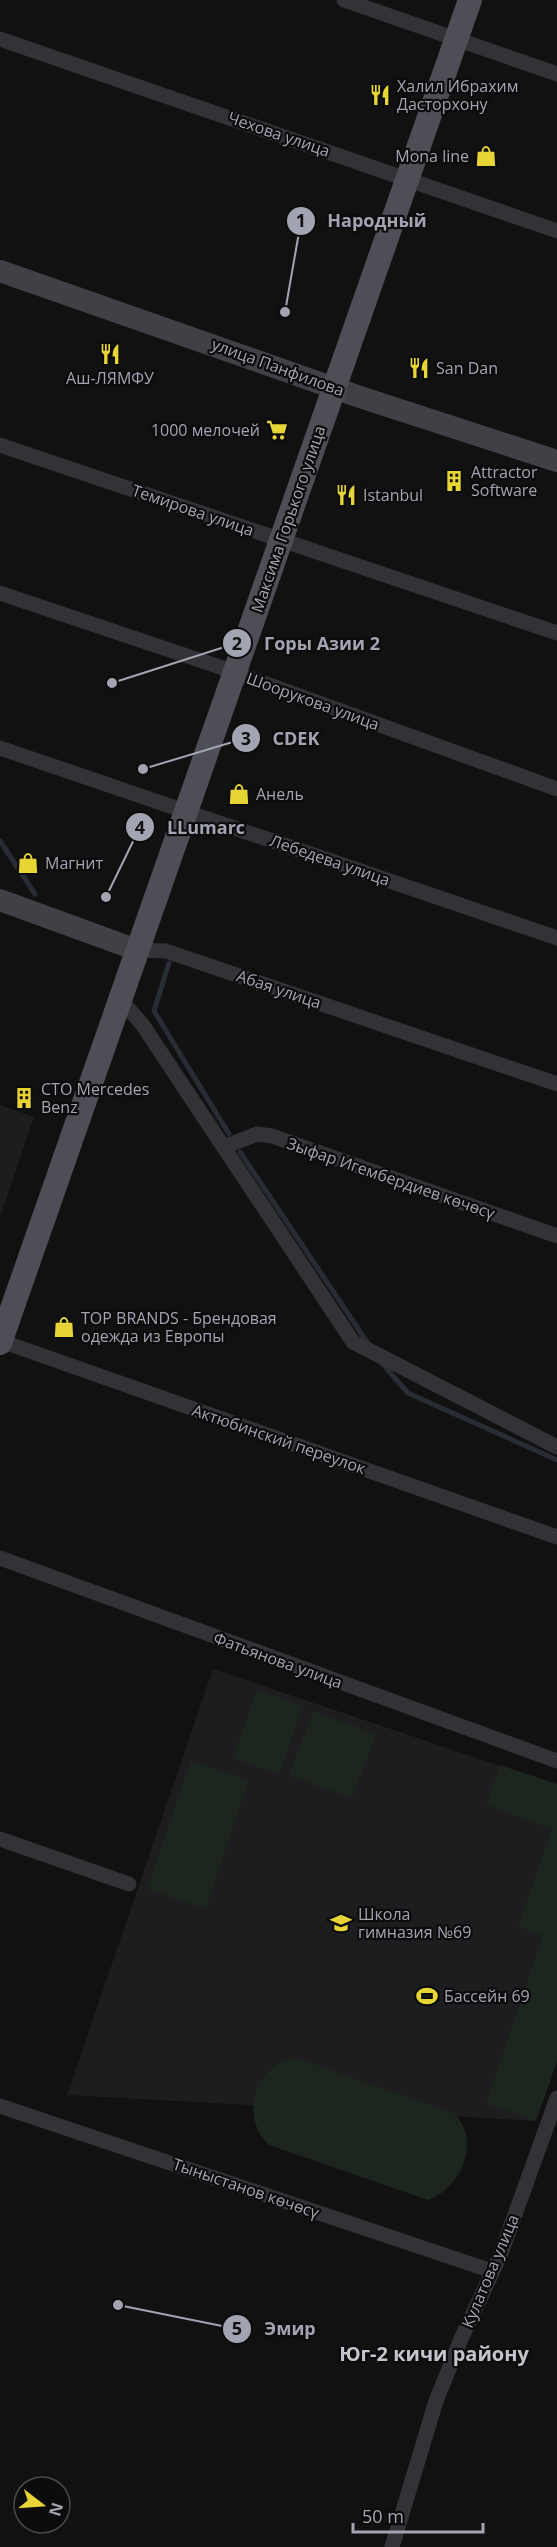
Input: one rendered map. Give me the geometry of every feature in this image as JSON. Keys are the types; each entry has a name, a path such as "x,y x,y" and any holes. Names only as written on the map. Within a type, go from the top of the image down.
{"main road":[{"name":"Максима Горького улица","path":"0,1342 470,0"}],"street":[{"path":"344,0 557,74"},
{"name":"Чехова улица","path":"0,39 557,231"},
{"name":"улица Панфилова","path":"0,271 557,462"},
{"name":"Темирова улица","path":"0,445 557,633"},
{"name":"Шоорукова улица","path":"0,593 234,672 557,789"},
{"name":"Лебедева улица","path":"0,748 557,938"},
{"name":"Абая улица","path":"0,900 137,950 166,951 557,1084"},
{"path":"120,998 142,1024 353,1342 557,1447"},
{"name":"Зыфар Игембердиев көчөсү","path":"224,1147 257,1134 272,1136 557,1236"},
{"name":"Актюбинский переулок","path":"0,1342 557,1537"},
{"name":"Фатьянова улица","path":"0,1558 557,1761"},
{"path":"0,1839 129,1884"},
{"name":"Кулатова улица","path":"392,2547 436,2401 460,2339 500,2256 557,2098"},
{"name":"Тыныстанов көчөсү","path":"0,2106 492,2271"}],"shaded area":[{"path":"0,1105 34,1117 0,1217"},
{"name":"Школа гимназия №69","path":"213,1669 557,1785 557,2061 536,2121 67,2095"},
{"path":"257,1690 303,1706 279,1774 233,1758"},
{"path":"313,1711 376,1734 352,1798 289,1776"},
{"path":"191,1761 249,1780 206,1909 147,1889"},
{"path":"500,1765 557,1784 557,2061 536,2121 486,2103 543,1936 518,1927 552,1829 486,1805"},
{"path":"294,2057 456,2114 464,2129 467,2142 464,2163 453,2182 446,2190 428,2200 269,2145 262,2136 254,2116 255,2095 265,2075 273,2067"}],"waterway":[{"path":"0,841 35,894"},
{"path":"169,963 154,1011 229,1134"},
{"path":"240,1152 369,1345"},
{"path":"379,1360 408,1393 557,1460"}],"place":[{"name":"Халил Ибрахим Дасторхону","path":"380,95"},
{"name":"Mona line","path":"486,156"},
{"name":"Народный","path":"285,312"},
{"name":"Аш-ЛЯМФУ","path":"110,354"},
{"name":"San Dan","path":"419,368"},
{"name":"1000 мелочей","path":"277,430"},
{"name":"Attractor Software","path":"454,481"},
{"name":"Istanbul","path":"346,495"},
{"name":"Горы Азии 2","path":"112,683"},
{"name":"CDEK","path":"143,769"},
{"name":"Анель","path":"239,794"},
{"name":"Магнит","path":"28,863"},
{"name":"LLumarc","path":"106,897"},
{"name":"СТО Mercedes Benz","path":"24,1098"},
{"name":"TOP BRANDS - Брендовая одежда из Европы","path":"64,1327"},
{"name":"Школа гимназия №69","path":"341,1923"},
{"name":"Бассейн 69","path":"427,1996"},
{"name":"Эмир","path":"118,2305"}],"district":[{"name":"Юг-2 кичи району","path":"434,2353"}]}
